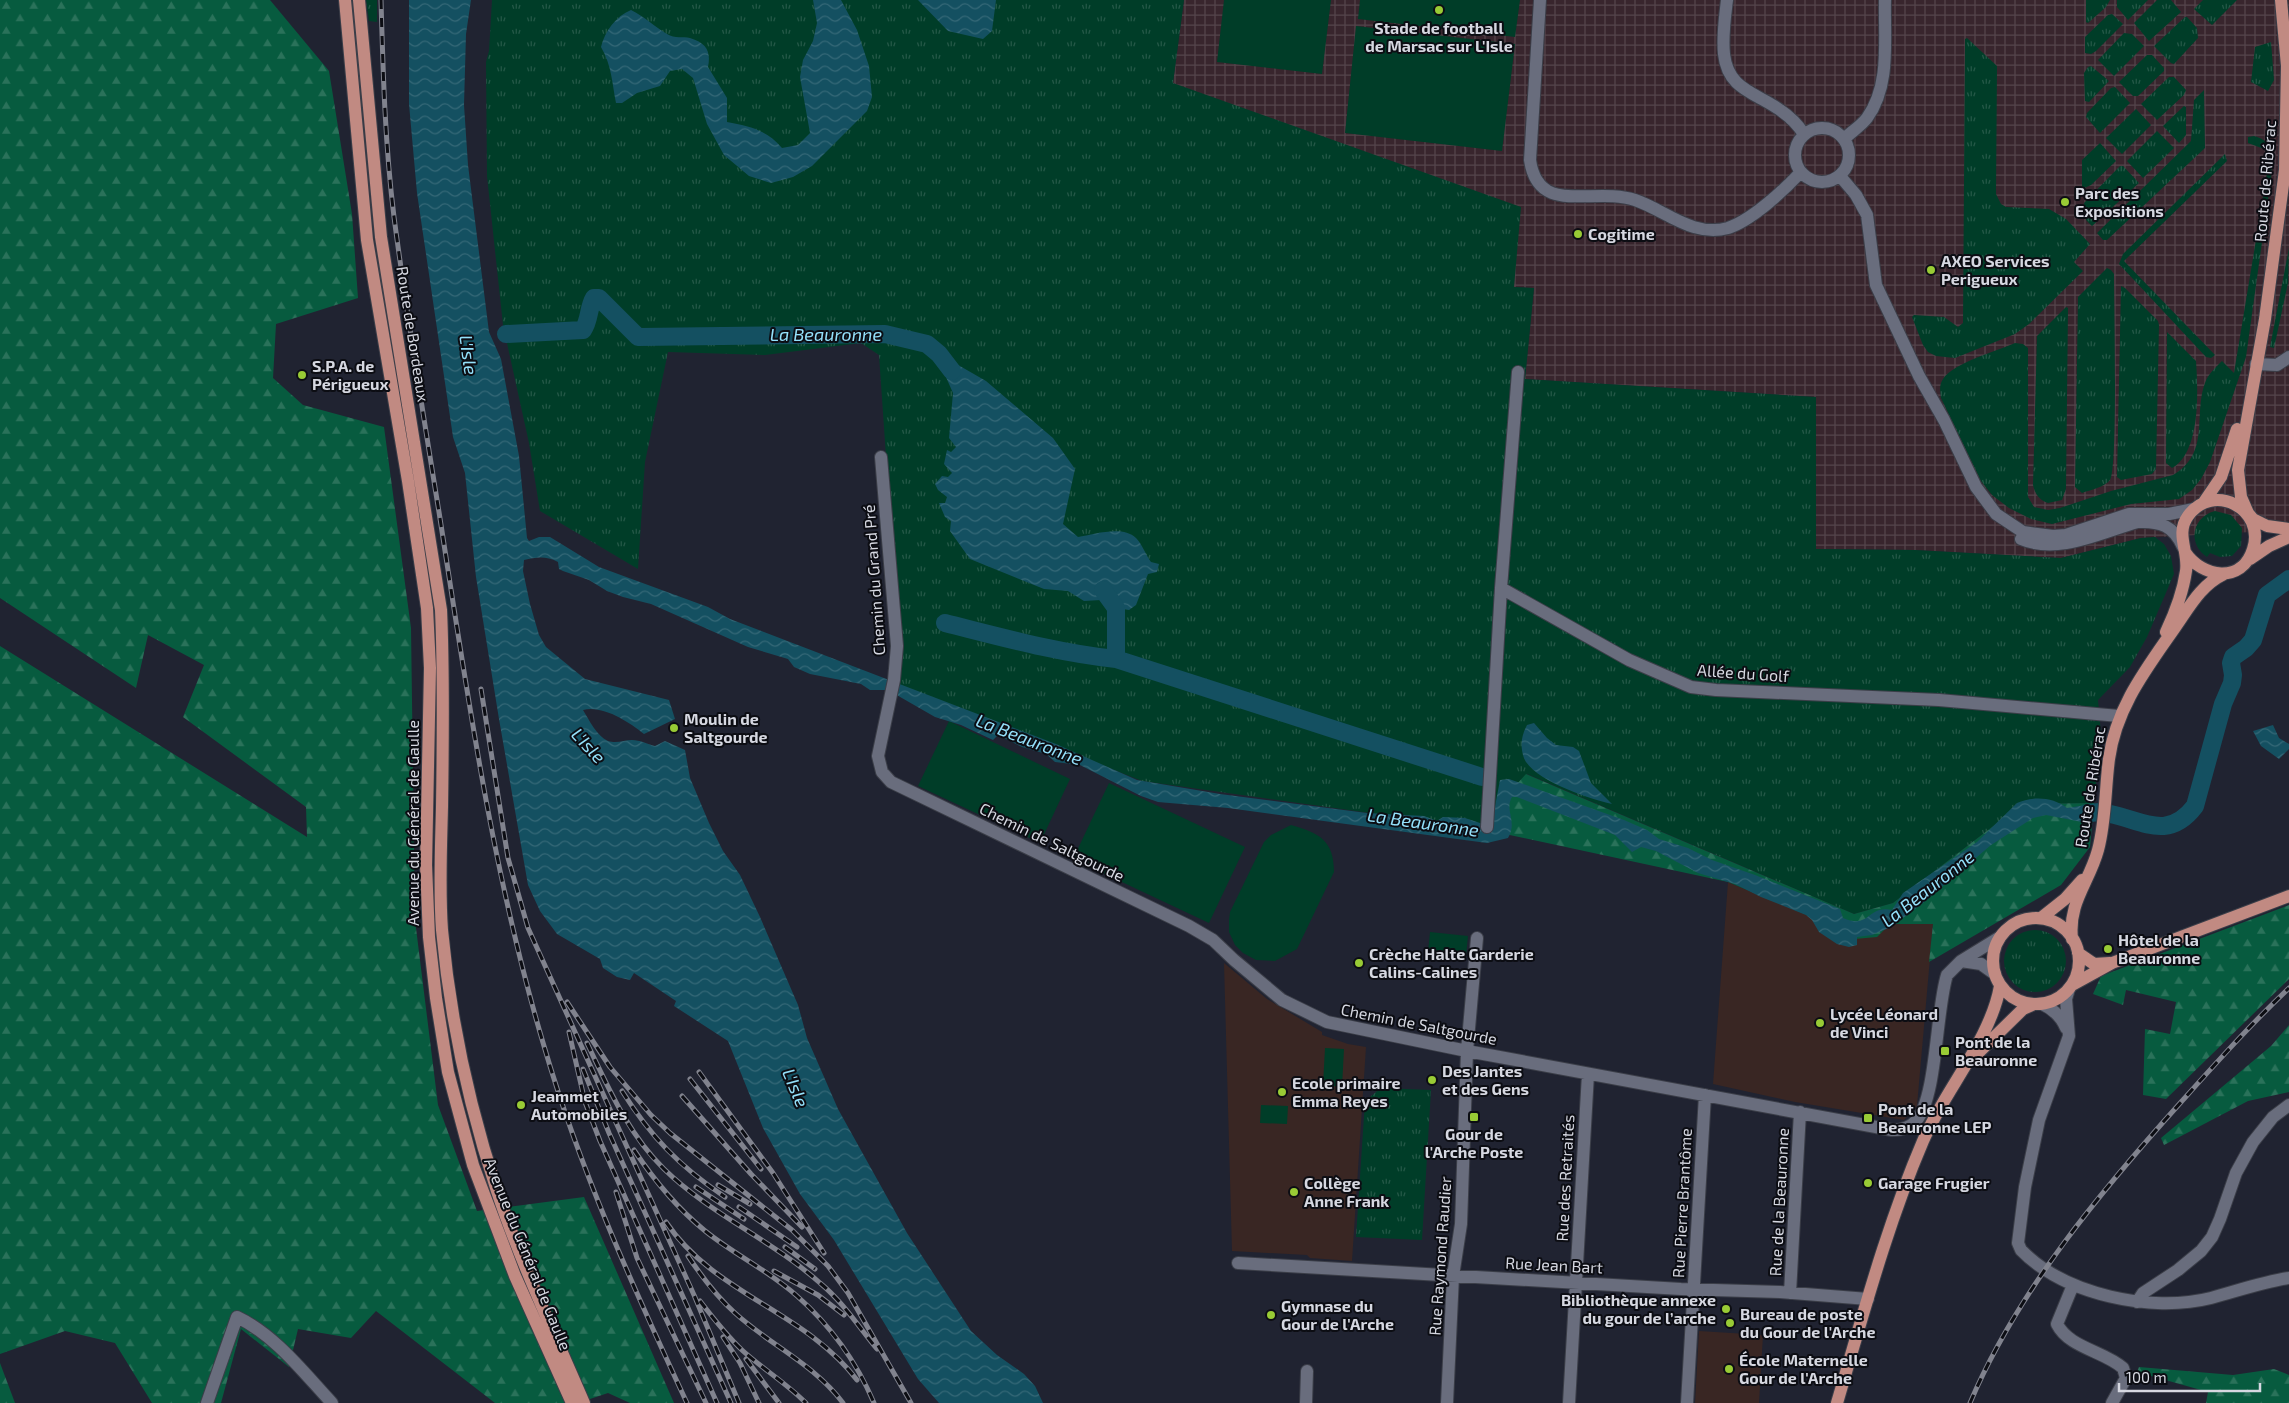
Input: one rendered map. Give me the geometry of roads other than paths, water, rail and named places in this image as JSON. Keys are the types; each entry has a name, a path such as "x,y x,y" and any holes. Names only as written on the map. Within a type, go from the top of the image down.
{"main road":[{"name":"Route de Bordeaux","path":"345,0 367,240 424,588 430,668"},
{"name":"Route de Bordeaux","path":"359,0 381,238 441,610 444,673"},
{"name":"Route de Ribérac","path":"2072,939 2072,914 2075,902 2092,869 2103,826 2112,715 2202,589 2211,581 2246,562 2252,553 2256,538 2253,522 2241,497 2238,470 2277,245 2286,170 2287,37 2281,0"},
{"name":"Route de Ribérac","path":"2153,659 2168,628 2185,582 2187,568 2183,526 2216,486 2224,468 2256,364"},
{"path":"2199,506 2216,500 2228,500 2239,505 2253,519 2267,526 2289,529"},
{"path":"2246,562 2264,548 2289,537"},
{"path":"2184,550 2191,562 2201,570 2224,574"},
{"name":"Avenue du Général de Gaulle","path":"430,668 426,874 429,937 448,1072 473,1165 515,1276 572,1403"},
{"name":"Avenue du Général de Gaulle","path":"444,673 441,857 442,928 450,1001 456,1035 473,1109 497,1191 540,1302 584,1403"},
{"name":"Route de Ribérac","path":"2041,918 2065,898 2092,869"},
{"path":"1961,1072 2000,1030 2023,1009 2062,996 2071,987 2112,963 2289,896"},
{"path":"1837,1403 1885,1241 1924,1139 1984,1030 1998,996 1994,951 2000,937 2018,922 2041,918 2053,922 2064,929 2072,939 2078,953 2078,969 2071,987"},
{"path":"2078,953 2094,964 2112,963"},
{"path":"1997,980 2014,999 2037,1004"}],"street":[{"path":"1540,0 1530,160 1532,173 1537,182 1550,193 1557,195 1624,197 1636,200 1697,228 1710,230 1728,228 1743,221 1800,173"},
{"path":"1727,0 1723,52 1727,70 1736,83 1748,93 1780,110 1804,134"},
{"path":"1844,139 1866,120 1877,102 1884,75 1885,0"},
{"path":"1820,128 1829,129 1844,139 1849,154 1848,162 1840,176 1824,183 1815,182 1800,173 1794,157 1799,140 1804,134 1820,128"},
{"path":"1840,176 1856,195 1867,215 1876,284 1974,500 1994,523 2023,540 2062,544 2138,522 2157,522 2174,532 2184,550"},
{"path":"2256,364 2277,365 2289,356"},
{"path":"1487,827 1501,588 1518,372"},
{"path":"1919,376 1944,420 1985,502 1996,514 2015,528 2035,534 2066,535 2129,514 2169,514 2199,506"},
{"name":"Chemin du Grand Pré","path":"881,457 896,646 894,680 890,698"},
{"name":"Allée du Golf","path":"1501,588 1629,660 1691,687 1716,690 1939,700 2112,715"},
{"name":"Chemin de Saltgourde","path":"890,698 878,756 882,772 890,782 1189,926 1213,940 1282,1000 1326,1022 1467,1051 1892,1130 1906,1128 1916,1122 1928,1098 1944,984 1947,975 1961,961 2000,937"},
{"name":"Rue Raymond Raudier","path":"1447,1403 1453,1276 1461,1224 1467,1051 1477,938"},
{"path":"1961,961 1981,964 1997,980"},
{"path":"2071,987 2066,999 2069,1036 2039,1120 2025,1187 2018,1243 2026,1256 2073,1285 2111,1297 2137,1302 2172,1304 2210,1298 2266,1281 2289,1278"},
{"path":"2037,1004 2051,1008 2062,1019 2069,1036"},
{"name":"Rue des Retraités","path":"1569,1403 1588,1074"},
{"name":"Rue Pierre Brantôme","path":"1687,1403 1704,1095"},
{"path":"2137,1302 2143,1293 2178,1270 2201,1251 2212,1237 2236,1173 2254,1142 2273,1117 2289,1105"},
{"name":"Rue de la Beauronne","path":"1787,1293 1800,1112"},
{"name":"Rue Jean Bart","path":"1238,1263 1868,1299"},
{"path":"2073,1285 2057,1324 2060,1330 2072,1340 2123,1368 2126,1378 2112,1403"},
{"path":"207,1403 237,1317 252,1324 296,1363 332,1403"},
{"path":"1306,1403 1308,1372"}],"water":[{"name":"L'Isle","path":"409,0 471,0 466,34 464,105 468,165 489,332 501,359 519,456 527,538 529,541 539,537 550,537 599,567 708,607 730,619 1056,744 1137,780 1220,794 1367,813 1424,816 1437,821 1443,817 1465,818 1486,825 1493,817 1500,780 1509,779 1624,820 1647,830 1659,839 1688,848 1712,860 1840,909 1843,918 1852,921 1859,921 1884,909 1892,910 1903,893 1977,842 2017,803 2030,799 2043,799 2056,802 2067,808 2099,803 2111,805 2110,817 2087,823 2046,815 2033,818 1991,845 1923,903 1891,927 1872,935 1857,937 1857,945 1849,947 1837,944 1819,932 1812,920 1806,915 1761,897 1735,884 1698,873 1656,851 1641,847 1632,852 1615,835 1517,797 1512,797 1510,802 1512,826 1508,838 1487,843 1228,808 1158,802 1141,796 1080,765 1055,762 1046,754 1022,747 998,735 993,740 961,725 935,717 888,690 870,690 861,684 810,674 794,667 788,659 748,647 651,604 607,591 589,580 559,569 558,562 554,560 533,558 524,560 523,571 530,604 539,635 546,647 585,679 669,700 675,719 644,734 631,724 607,712 591,709 583,710 597,732 608,741 635,740 655,746 665,741 685,750 690,778 709,823 723,851 740,875 760,917 798,1005 807,1038 838,1109 907,1233 971,1331 997,1355 1024,1374 1035,1386 1043,1403 939,1403 918,1379 834,1240 800,1194 763,1128 728,1041 674,1006 676,1001 634,973 630,980 617,977 603,968 600,959 557,934 540,911 528,885 476,577 465,473 453,437 417,193 409,104"},
{"path":"813,0 841,0 857,30 869,66 872,97 867,111 812,166 793,177 771,183 749,176 724,155 707,124 693,78 682,69 670,71 660,86 637,93 622,103 616,103 610,68 601,47 605,35 612,25 631,10 670,36 690,38 704,45 709,57 708,67 727,98 727,122 743,125 764,133 782,148 798,145 810,133 800,77 803,60 813,41 817,23"},
{"path":"918,0 996,0 992,31 983,39 948,31"},
{"path":"939,354 986,381 1053,438 1075,469 1063,524 1078,537 1116,531 1130,534 1138,540 1151,562 1159,564 1157,572 1148,574 1136,605 1129,610 1116,608 1101,600 1084,601 1068,591 1044,589 970,559 950,531 951,521 945,517 939,503 945,503 947,497 938,490 935,484 942,476 948,477 952,473 944,464 947,450 951,452 956,447 949,438 953,393 938,359"},
{"path":"1534,723 1556,745 1573,747 1579,751 1591,783 1612,804 1561,787 1536,772 1527,764 1523,755 1522,739 1527,725"},
{"path":"2273,725 2279,738 2289,744 2289,749 2279,759 2261,746 2253,731"}],"waterway":[{"name":"La Beauronne","path":"506,334 583,330 594,298 599,298 638,337 885,334 927,344 939,354 952,371"},
{"name":"La Beauronne","path":"2087,813 2102,813 2157,826 2170,825 2183,819 2195,806 2223,704 2232,683 2231,663 2233,657 2246,648 2253,640 2267,595 2289,579"},
{"name":"La Beauronne","path":"1103,590 1116,608 1116,659 1482,777"},
{"name":"La Beauronne","path":"945,623 1051,649 1116,659"}],"railway":[{"path":"381,0 386,136 399,254 471,714 495,848 526,980 558,1092 609,1228 687,1403"},
{"path":"481,689 508,858 528,928 694,1295 739,1403"},
{"path":"1970,1403 2012,1321 2064,1243 2092,1206 2121,1170 2208,1072 2289,988"},
{"path":"567,1002 610,1067 651,1115 670,1133 792,1230 828,1266 848,1293 911,1403"},
{"path":"569,1032 585,1102 600,1141 717,1403"},
{"path":"587,1043 629,1125 664,1169 701,1200 782,1253 820,1283 843,1306 877,1349"},
{"path":"583,1069 609,1133 731,1403"},
{"path":"699,1072 773,1173 824,1253"},
{"path":"690,1079 761,1169"},
{"path":"622,1091 644,1123 667,1150 694,1174 725,1197"},
{"path":"682,1096 751,1174 802,1227"},
{"path":"634,1150 649,1172 684,1212 715,1239 786,1287 821,1319 851,1359 874,1403"},
{"path":"718,1185 750,1204"},
{"path":"696,1187 744,1219"},
{"path":"616,1192 637,1258 706,1403"},
{"path":"739,1207 797,1247"},
{"path":"666,1222 686,1247 709,1268 812,1337 836,1357 857,1380"},
{"path":"785,1247 815,1269"},
{"path":"688,1256 728,1307 819,1377 843,1403"},
{"path":"774,1271 818,1295 844,1315"},
{"path":"700,1301 743,1351 806,1403"},
{"path":"723,1337 740,1363 759,1403"},
{"path":"746,1359 779,1403"}],"place":[{"name":"Stade de football de Marsac sur L'Isle","path":"1439,10"},
{"name":"Parc des Expositions","path":"2065,202"},
{"name":"Cogitime","path":"1578,234"},
{"name":"AXEO Services Perigueux","path":"1931,270"},
{"name":"S.P.A. de Périgueux","path":"302,375"},
{"name":"Moulin de Saltgourde","path":"674,728"},
{"name":"Hôtel de la Beauronne","path":"2108,949"},
{"name":"Crèche Halte Garderie Calins-Calines","path":"1359,963"},
{"name":"Lycée Léonard de Vinci","path":"1820,1023"},
{"name":"Pont de la Beauronne","path":"1945,1051"},
{"name":"Des Jantes et des Gens","path":"1432,1080"},
{"name":"Ecole primaire Emma Reyes","path":"1282,1092"},
{"name":"Jeammet Automobiles","path":"521,1105"},
{"name":"Gour de l'Arche Poste","path":"1474,1117"},
{"name":"Pont de la Beauronne LEP","path":"1868,1118"},
{"name":"Garage Frugier","path":"1868,1183"},
{"name":"Collège Anne Frank","path":"1294,1192"},
{"name":"Bibliothèque annexe du gour de l’arche","path":"1726,1309"},
{"name":"Gymnase du Gour de l'Arche","path":"1271,1315"},
{"name":"Bureau de poste du Gour de l'Arche","path":"1730,1323"},
{"name":"École Maternelle Gour de l'Arche","path":"1729,1369"}]}
